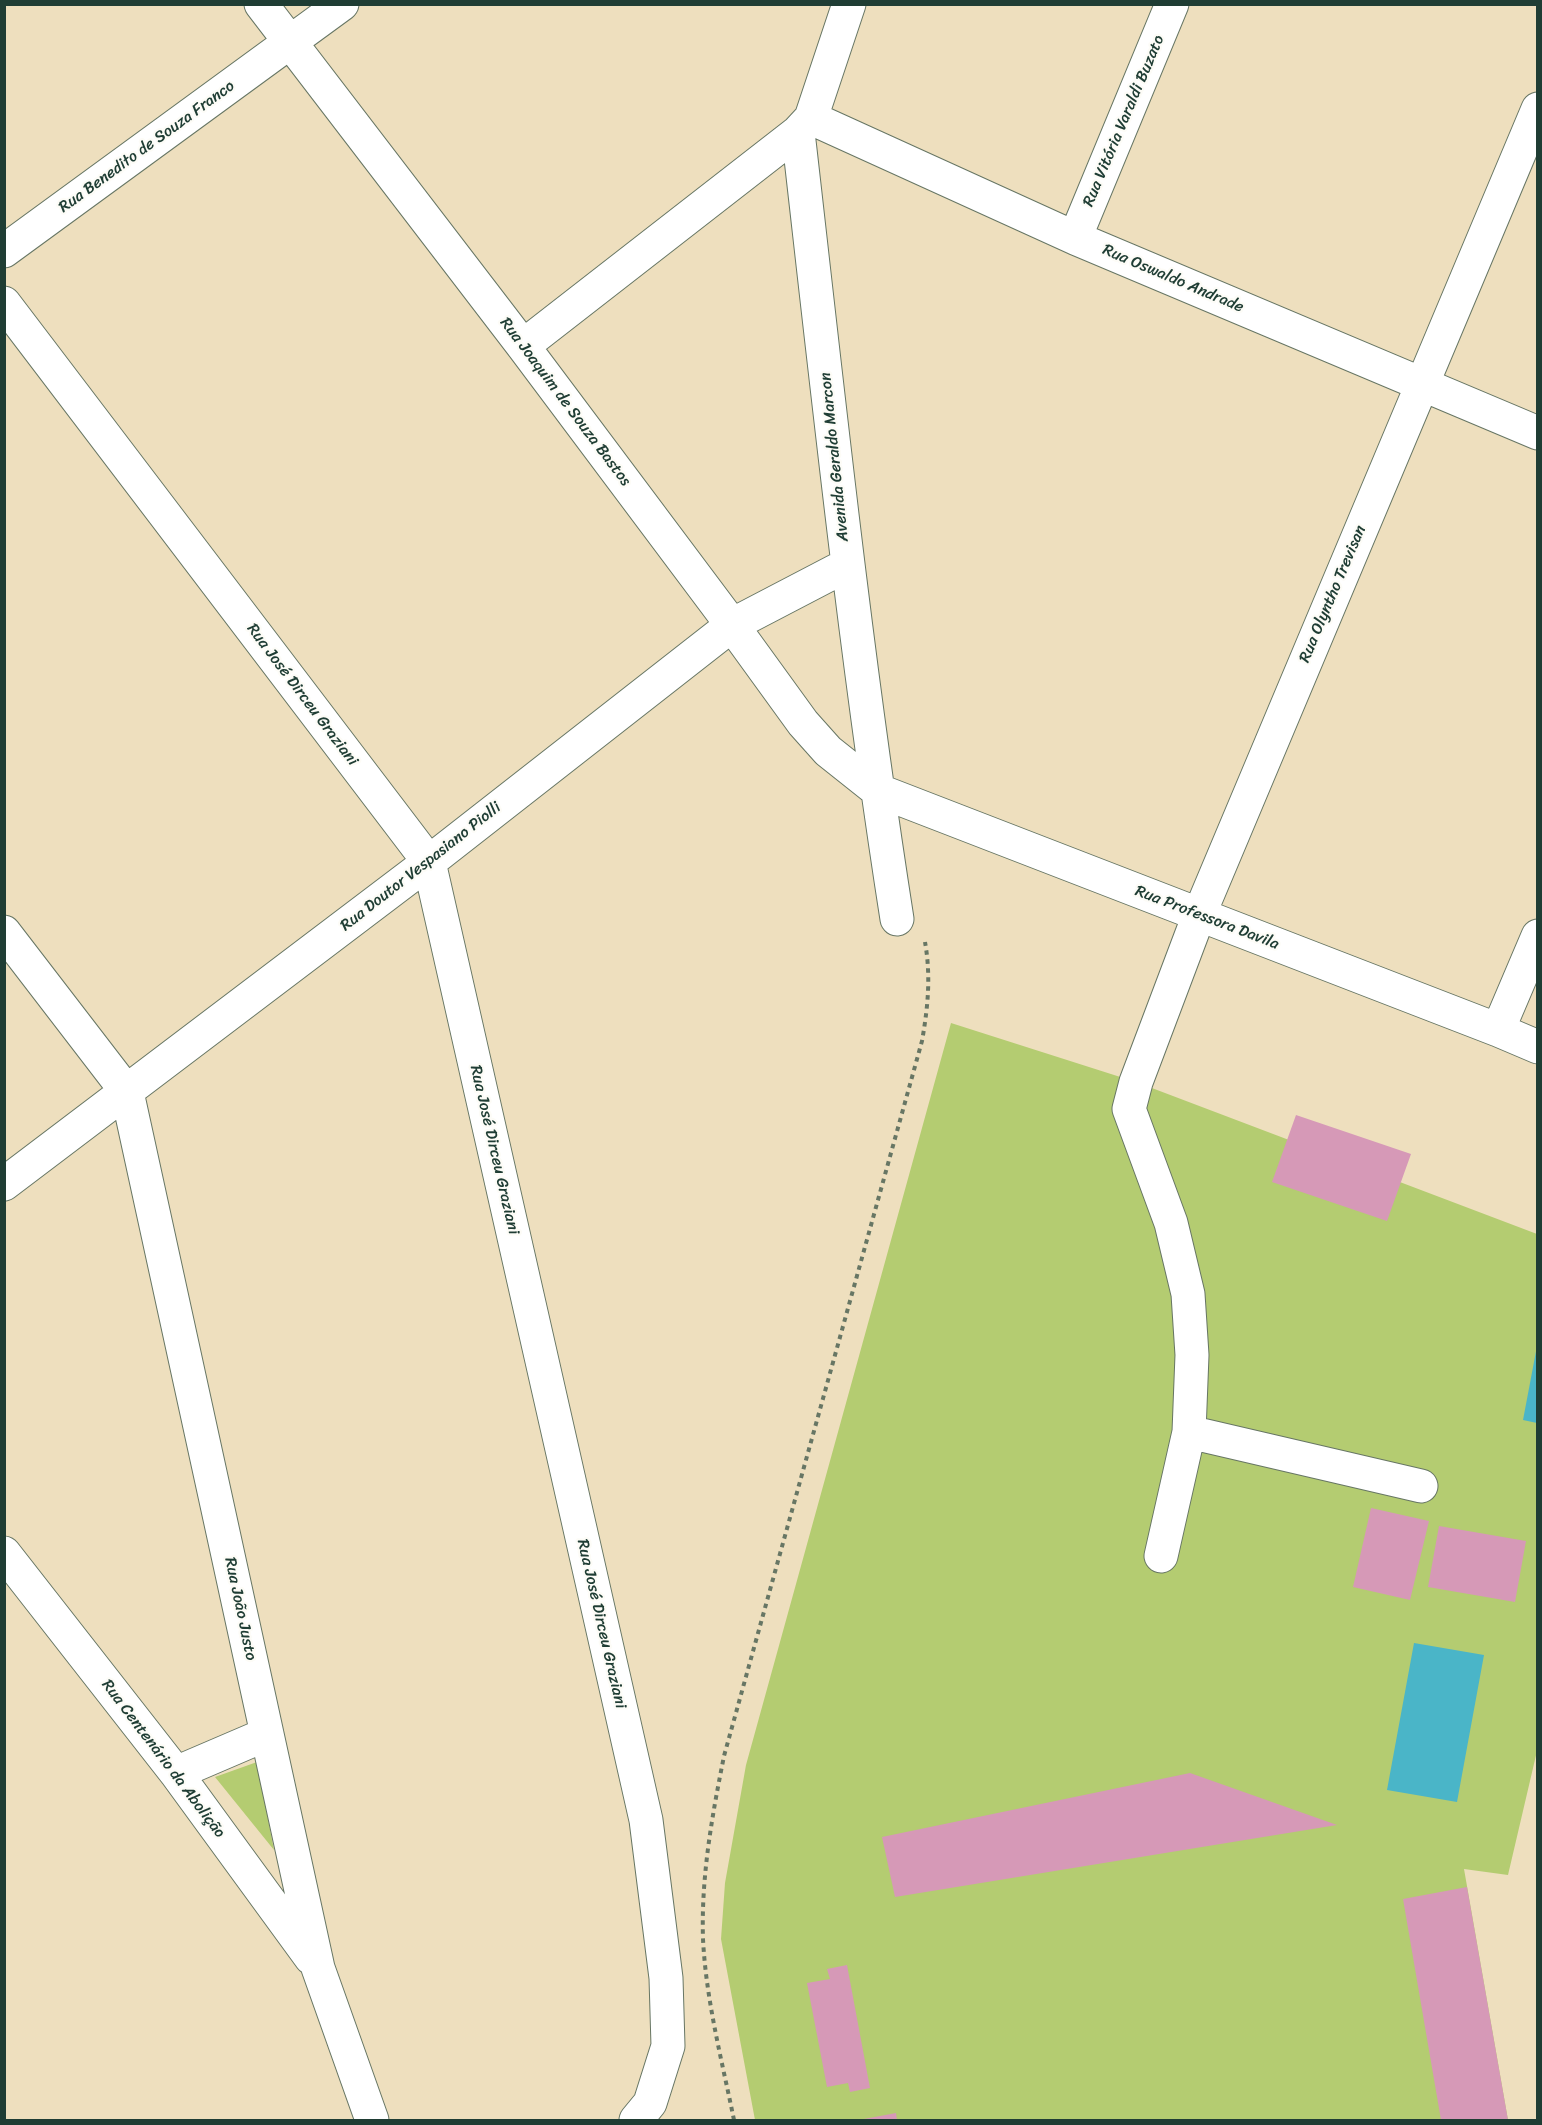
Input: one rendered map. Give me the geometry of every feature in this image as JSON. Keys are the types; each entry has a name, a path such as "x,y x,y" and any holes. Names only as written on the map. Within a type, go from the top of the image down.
{"street":[{"name":"Rua Joaquim de Souza Bastos","path":"261,4 523,346 803,723 828,751 877,790"},
{"name":"Rua Benedito de Souza Franco","path":"4,251 342,4"},
{"name":"Avenida Geraldo Marcon","path":"849,4 805,125 847,565 897,919"},
{"name":"Rua Vitória Varaldi Buzato","path":"1075,238 1172,4"},
{"name":"Rua Olyntho Trevisan","path":"1161,1556 1190,1432 1192,1355 1188,1294 1171,1223 1129,1109 1136,1082 1199,915 1420,384 1538,109"},
{"name":"Rua Oswaldo Andrade","path":"805,125 1538,433"},
{"path":"523,346 805,125"},
{"name":"Rua José Dirceu Graziani","path":"4,303 429,862 646,1820 666,1978 668,2046 650,2103 636,2121"},
{"name":"Rua Doutor Vespasiano Piolli","path":"4,1184 429,862 732,625 847,565"},
{"name":"Rua Professora Davila","path":"877,790 1538,1047"},
{"path":"4,932 127,1092"},
{"path":"1498,1030 1538,936"},
{"name":"Rua João Justo","path":"127,1092 318,1968 372,2121"},
{"path":"1190,1432 1420,1486"},
{"name":"Rua Centenário da Abolição","path":"4,1553 176,1773 318,1968"},
{"path":"176,1773 267,1734"}],"path":[{"path":"734,2121 708,1988 703,1939 704,1884 712,1817 724,1756 922,1041 929,987 925,940"}],"green space":[{"path":"951,1023 1136,1082 1537,1234 1537,1751 1508,1875 1464,1869 1508,2120 755,2120 721,1939 725,1883 746,1765"},
{"path":"257,1762 274,1850 215,1777"}],"water":[{"path":"1537,1346 1537,1423 1523,1420"},
{"path":"1414,1643 1484,1655 1457,1802 1387,1790"}],"building":[{"path":"1296,1115 1411,1154 1387,1221 1272,1182"},
{"path":"1371,1508 1429,1521 1410,1600 1353,1587"},
{"path":"1439,1526 1526,1541 1515,1602 1428,1587"},
{"path":"1190,1773 1337,1825 895,1897 882,1837"},
{"path":"1467,1887 1508,2120 1441,2120 1403,1899"},
{"path":"847,1965 870,2088 850,2092 848,2083 827,2087 807,1983 830,1979 827,1969"},
{"path":"896,2113 897,2120 864,2120 864,2119"}]}
